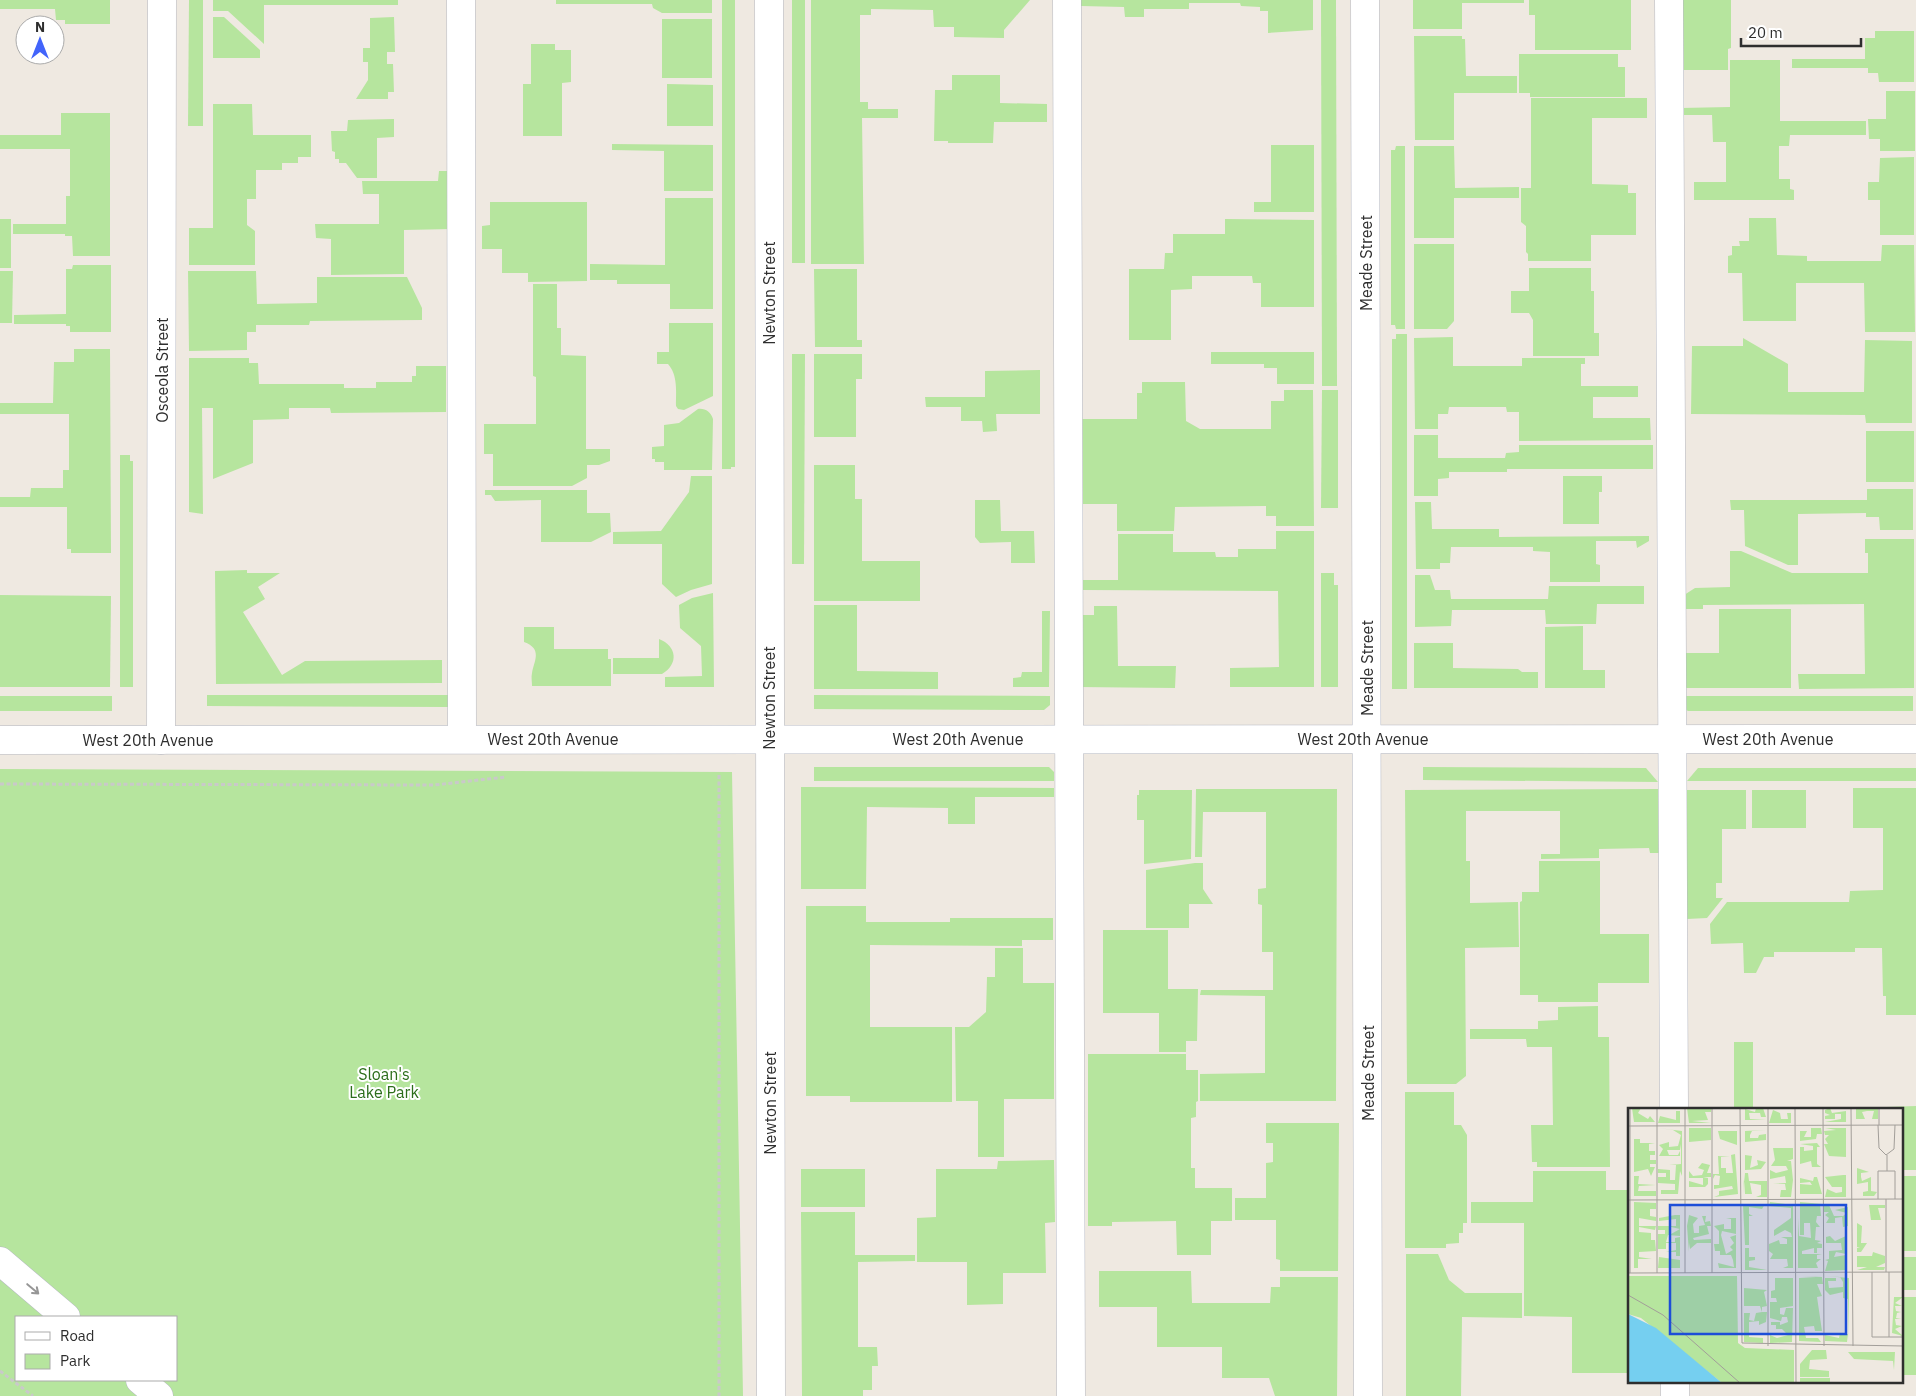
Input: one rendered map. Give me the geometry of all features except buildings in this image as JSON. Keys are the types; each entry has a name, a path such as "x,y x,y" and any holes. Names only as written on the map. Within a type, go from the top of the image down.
{"street":[{"name":"Osceola Street","path":"161,740 162,0"},
{"path":"461,0 462,739"},
{"name":"Newton Street","path":"769,0 770,1396"},
{"path":"1067,0 1070,1396"},
{"name":"Meade Street","path":"1365,0 1368,1396"},
{"path":"1669,0 1674,1108"},
{"name":"West 20th Avenue","path":"0,740 1916,738"},
{"path":"0,1261 65,1316"},
{"path":"141,1381 160,1396"}],"path":[{"path":"0,784 434,785 513,776"},
{"path":"719,786 719,1396"},
{"path":"0,1371 33,1396"}],"green space":[{"path":"0,0 110,0 110,24 65,24 65,15 56,15 55,9 0,9"},
{"path":"189,0 203,0 203,126 188,126"},
{"path":"213,0 398,0 398,5 264,5 264,44 228,11 213,11"},
{"path":"556,0 712,0 712,13 662,13 653,8 652,4 556,4"},
{"path":"722,0 735,0 735,467 731,467 731,469 722,469"},
{"path":"792,0 805,0 805,263 792,263"},
{"path":"811,0 1030,0 1004,30 1004,38 954,37 954,27 934,27 933,10 871,9 871,15 860,15 860,102 868,102 868,109 898,109 898,118 862,118 864,264 811,264"},
{"path":"1081,0 1313,0 1313,30 1268,33 1268,11 1260,11 1260,7 1241,6 1240,3 1189,3 1189,9 1144,9 1144,17 1125,17 1124,7 1081,6"},
{"path":"1321,0 1336,0 1337,386 1322,386"},
{"path":"1413,0 1524,0 1524,3 1462,3 1462,29 1413,29"},
{"path":"1529,0 1631,0 1631,50 1535,50 1535,15 1529,15"},
{"path":"1679,0 1731,0 1731,48 1728,49 1728,70 1679,70"},
{"path":"213,17 224,17 260,50 260,58 213,58"},
{"path":"394,17 395,52 387,52 387,64 393,64 394,92 388,92 388,99 356,99 368,80 368,62 363,62 363,48 370,48 370,18"},
{"path":"662,19 712,19 712,78 662,78"},
{"path":"1875,31 1914,31 1914,82 1879,82 1878,73 1868,73 1868,68 1792,68 1792,59 1865,59 1865,38 1875,38"},
{"path":"1414,36 1462,36 1462,39 1465,39 1466,76 1517,76 1517,93 1454,93 1454,140 1415,140"},
{"path":"531,44 555,44 555,50 571,50 571,82 562,83 562,136 523,136 523,84 531,84"},
{"path":"1519,54 1618,54 1618,67 1625,67 1625,97 1530,97 1530,93 1519,93"},
{"path":"1730,60 1780,60 1780,121 1866,121 1866,135 1790,135 1789,146 1779,146 1779,179 1790,179 1790,189 1794,190 1794,200 1694,200 1694,182 1726,182 1726,142 1713,142 1712,115 1681,115 1681,108 1730,107"},
{"path":"952,75 1000,75 1000,103 1047,104 1047,122 994,122 993,143 948,143 948,141 934,141 935,90 952,90"},
{"path":"667,84 713,85 713,126 667,126"},
{"path":"1886,91 1915,91 1915,151 1880,151 1880,139 1869,139 1868,119 1886,119"},
{"path":"1531,98 1647,98 1647,118 1592,118 1592,184 1628,185 1628,193 1636,193 1636,235 1591,235 1591,261 1528,261 1526,226 1521,222 1521,188 1531,188"},
{"path":"213,104 252,104 253,135 311,135 311,157 298,157 298,163 282,163 282,170 256,170 256,199 247,199 247,225 255,231 255,265 189,265 189,228 213,228"},
{"path":"61,113 110,113 110,256 73,256 72,236 65,236 65,234 13,234 13,224 66,224 66,196 70,196 70,149 0,149 0,135 61,135"},
{"path":"394,119 394,137 377,138 377,178 357,178 346,163 339,163 339,159 335,159 335,152 332,151 331,131 347,131 348,120"},
{"path":"612,144 713,145 713,191 664,191 664,151 612,150"},
{"path":"1271,145 1314,145 1314,212 1254,212 1254,202 1271,202"},
{"path":"1396,146 1405,146 1405,329 1396,329 1395,325 1391,325 1391,150 1395,150"},
{"path":"1414,146 1454,146 1455,188 1519,187 1519,198 1454,198 1454,238 1414,238"},
{"path":"1914,157 1914,235 1880,235 1880,200 1868,200 1868,182 1879,182 1880,158"},
{"path":"439,171 452,171 452,229 404,230 404,274 331,275 331,239 316,238 315,224 379,224 379,194 363,194 362,181 438,181"},
{"path":"665,198 713,198 713,309 670,309 670,284 617,284 617,280 590,280 590,264 665,265"},
{"path":"490,202 587,202 587,281 528,282 528,273 502,273 502,249 482,249 482,226 490,225"},
{"path":"1749,218 1776,218 1777,255 1807,256 1807,261 1881,261 1882,245 1914,245 1915,332 1865,332 1864,283 1796,283 1796,321 1743,321 1742,273 1728,273 1728,256 1732,255 1732,246 1740,246 1739,241 1749,241"},
{"path":"0,219 11,219 11,268 0,268"},
{"path":"1225,219 1314,220 1314,307 1261,307 1261,283 1253,283 1252,276 1192,276 1192,289 1171,290 1171,340 1129,340 1129,269 1164,269 1165,253 1173,253 1173,234 1225,234"},
{"path":"1414,244 1454,244 1454,321 1447,329 1414,329"},
{"path":"73,265 111,265 111,332 70,332 70,326 66,326 66,324 14,324 14,315 66,314 66,269 72,269"},
{"path":"1529,268 1591,268 1591,291 1594,291 1594,333 1599,333 1599,356 1533,356 1533,320 1529,313 1511,313 1511,291 1529,291"},
{"path":"814,269 857,269 857,340 862,340 862,347 815,347"},
{"path":"0,271 13,271 12,323 0,323"},
{"path":"188,271 256,271 257,304 317,303 317,277 407,277 422,308 422,320 310,321 309,325 256,325 256,332 247,332 247,350 189,351"},
{"path":"533,284 557,284 557,328 561,328 561,355 586,356 586,449 610,449 610,461 599,465 587,465 587,478 572,486 493,486 493,454 484,454 484,424 536,424 536,377 533,376"},
{"path":"669,323 713,323 713,396 684,410 678,409 676,406 676,384 671,368 668,364 657,364 657,352 669,352"},
{"path":"1396,334 1407,334 1407,689 1392,689 1392,339 1396,339"},
{"path":"1453,337 1453,366 1522,366 1522,358 1585,358 1585,364 1581,364 1581,386 1638,386 1638,397 1593,397 1593,418 1650,418 1651,440 1519,441 1519,412 1507,412 1506,407 1449,407 1448,414 1438,414 1438,429 1415,429 1414,338"},
{"path":"1743,338 1788,364 1788,392 1864,392 1865,340 1912,341 1912,423 1866,423 1865,415 1691,414 1692,346 1743,346"},
{"path":"74,349 110,349 111,553 71,553 71,549 67,549 67,507 0,507 0,497 30,497 31,488 63,488 63,470 69,470 69,414 0,414 0,403 53,403 54,362 74,362"},
{"path":"1211,352 1314,352 1314,384 1277,384 1277,368 1264,368 1264,364 1211,364"},
{"path":"792,354 805,354 804,564 792,564"},
{"path":"814,354 862,354 862,379 856,379 856,437 814,437"},
{"path":"189,358 249,358 249,363 258,363 259,384 344,384 344,388 376,388 376,382 412,382 412,376 416,376 416,366 446,366 446,412 331,413 330,408 289,408 289,419 253,420 253,463 213,479 213,408 202,408 203,514 189,512"},
{"path":"1040,370 1040,414 996,414 997,431 983,432 982,421 961,421 961,407 926,407 925,397 985,397 985,371"},
{"path":"1142,382 1185,382 1186,421 1200,429 1271,429 1271,401 1284,401 1284,390 1313,390 1314,526 1276,526 1276,516 1266,516 1266,506 1175,507 1174,531 1117,531 1117,504 1079,504 1079,419 1137,419 1137,393 1142,393"},
{"path":"1322,390 1338,390 1338,508 1321,508"},
{"path":"698,409 707,411 713,419 712,470 664,470 664,462 655,462 655,459 652,459 652,447 664,446 664,425 679,423"},
{"path":"1866,431 1914,431 1914,482 1866,482"},
{"path":"1414,435 1438,435 1438,458 1505,458 1506,453 1519,452 1519,445 1653,445 1653,469 1507,469 1507,472 1449,472 1449,478 1438,479 1438,496 1414,496"},
{"path":"120,455 130,455 130,461 133,461 133,687 120,687"},
{"path":"814,465 855,465 855,499 862,499 862,561 920,561 920,601 814,601"},
{"path":"691,476 712,476 712,584 676,597 662,584 662,544 613,544 613,532 661,531 689,492"},
{"path":"1563,476 1602,476 1602,492 1599,492 1599,524 1563,524"},
{"path":"1867,489 1913,489 1913,530 1880,530 1879,517 1866,517 1866,513 1798,514 1798,565 1788,565 1745,546 1744,510 1731,510 1730,500 1867,500"},
{"path":"485,490 587,490 587,513 610,513 611,532 591,542 541,542 541,500 495,501 491,495 485,495"},
{"path":"975,500 1000,500 1001,531 1034,531 1035,563 1011,563 1011,542 980,543 975,537"},
{"path":"1415,502 1431,502 1432,529 1499,529 1499,537 1649,536 1649,541 1637,548 1636,541 1596,541 1596,564 1600,565 1600,582 1550,582 1550,552 1533,551 1533,547 1451,547 1450,563 1440,563 1440,569 1416,569"},
{"path":"1276,531 1314,531 1314,687 1230,687 1230,668 1279,667 1278,591 1083,590 1083,580 1118,580 1118,534 1173,534 1173,552 1215,552 1216,557 1238,557 1238,549 1276,549"},
{"path":"1865,539 1914,539 1914,688 1799,689 1798,674 1865,674 1864,604 1703,605 1703,609 1681,609 1681,597 1695,588 1730,587 1730,551 1741,551 1792,573 1868,573 1868,553 1865,553"},
{"path":"247,570 247,573 280,573 258,587 265,599 243,612 282,675 305,661 442,660 442,683 216,684 215,571"},
{"path":"1321,573 1334,573 1334,585 1338,585 1338,687 1321,687"},
{"path":"1415,575 1430,575 1435,590 1450,590 1451,599 1548,599 1549,586 1644,586 1644,604 1597,604 1596,624 1546,624 1545,610 1452,610 1451,626 1415,627"},
{"path":"713,593 714,687 665,687 665,677 702,676 701,646 680,628 679,605 692,598"},
{"path":"0,595 111,596 110,687 0,687"},
{"path":"814,605 857,605 857,671 938,672 938,689 814,689"},
{"path":"1094,606 1117,606 1118,666 1176,666 1175,688 1078,687 1079,615 1094,615"},
{"path":"1719,609 1791,609 1791,688 1680,688 1680,653 1719,653"},
{"path":"1042,611 1050,611 1049,687 1013,687 1013,678 1021,677 1022,672 1042,672"},
{"path":"1583,626 1583,670 1605,670 1605,688 1545,688 1545,627"},
{"path":"524,627 554,627 554,649 608,649 608,659 611,659 611,686 532,686 536,656 534,648 524,642"},
{"path":"659,639 669,646 674,655 671,665 662,674 613,674 613,658 659,658"},
{"path":"1414,643 1453,643 1453,668 1518,669 1522,672 1538,672 1538,688 1414,688"},
{"path":"207,695 448,695 448,707 207,706"},
{"path":"814,695 1050,696 1050,705 1044,710 814,709"},
{"path":"0,696 112,696 112,711 0,711"},
{"path":"1681,696 1913,696 1913,711 1688,711 1681,707"},
{"path":"814,767 1049,767 1054,772 1054,781 814,781"},
{"path":"1423,767 1646,768 1658,782 1423,780"},
{"path":"1698,768 1916,768 1916,781 1687,781"},
{"name":"Sloan's Lake Park","path":"0,769 732,772 743,1396 0,1396"},
{"path":"801,787 1054,788 1054,797 975,797 975,824 948,824 948,808 867,807 866,889 801,889"},
{"path":"1853,788 1916,788 1916,1015 1886,1015 1886,996 1883,996 1882,948 1855,948 1855,952 1774,952 1774,957 1764,957 1756,973 1744,973 1743,943 1711,944 1710,924 1727,902 1849,902 1850,891 1883,890 1883,828 1853,828"},
{"path":"1196,789 1337,789 1336,1101 1200,1101 1200,1074 1265,1073 1265,996 1200,995 1201,990 1273,990 1273,952 1262,952 1262,905 1258,904 1258,889 1266,888 1266,812 1203,812 1202,857 1195,857"},
{"path":"1659,789 1659,853 1650,853 1649,848 1599,849 1599,858 1541,859 1541,854 1560,854 1560,811 1466,811 1466,861 1470,861 1470,903 1518,902 1519,947 1465,948 1466,1076 1456,1084 1407,1084 1405,790"},
{"path":"1139,790 1192,790 1191,859 1144,864 1144,820 1137,820 1137,795 1139,795"},
{"path":"1687,790 1746,790 1746,829 1722,829 1722,883 1716,883 1716,898 1723,898 1707,918 1687,919"},
{"path":"1752,790 1806,790 1806,828 1752,828"},
{"path":"1539,861 1600,861 1600,934 1649,934 1649,983 1598,983 1598,1002 1538,1002 1538,995 1520,995 1520,902 1522,901 1522,892 1539,892"},
{"path":"1203,863 1203,889 1213,904 1189,904 1189,928 1146,928 1146,870"},
{"path":"806,906 866,906 866,922 950,922 950,918 1053,918 1053,940 1022,940 1022,946 870,945 870,1027 952,1027 952,1102 850,1102 850,1096 806,1096"},
{"path":"1103,930 1168,930 1168,989 1198,989 1197,1041 1186,1041 1186,1052 1159,1052 1159,1013 1103,1013"},
{"path":"995,948 1023,948 1023,983 1054,983 1054,1099 1004,1099 1004,1157 978,1157 978,1101 956,1101 955,1027 969,1027 986,1012 987,977 995,977"},
{"path":"1598,1006 1598,1037 1609,1037 1610,1167 1537,1167 1537,1162 1532,1162 1531,1125 1553,1125 1552,1047 1527,1047 1526,1039 1470,1039 1470,1029 1538,1029 1538,1021 1558,1020 1558,1007"},
{"path":"1734,1042 1753,1042 1753,1108 1734,1108"},
{"path":"1088,1054 1186,1054 1186,1070 1198,1070 1196,1117 1191,1118 1191,1168 1195,1168 1195,1188 1232,1188 1232,1221 1211,1221 1211,1255 1177,1255 1176,1221 1112,1222 1112,1226 1088,1226"},
{"path":"1405,1092 1454,1092 1454,1125 1461,1125 1467,1135 1467,1223 1463,1223 1463,1233 1459,1233 1459,1243 1446,1244 1446,1248 1405,1248"},
{"path":"1916,1106 1916,1170 1904,1170 1904,1108 1886,1107"},
{"path":"1266,1123 1339,1123 1338,1271 1280,1271 1280,1260 1276,1259 1276,1220 1235,1220 1235,1198 1266,1198 1266,1163 1273,1162 1273,1143 1266,1143"},
{"path":"1054,1160 1055,1222 1045,1223 1046,1273 1003,1273 1003,1304 967,1305 967,1262 917,1262 917,1218 936,1217 936,1169 997,1169 998,1161"},
{"path":"801,1169 865,1169 865,1207 801,1207"},
{"path":"1533,1171 1606,1171 1606,1190 1628,1190 1628,1373 1572,1373 1572,1317 1524,1316 1524,1223 1471,1223 1471,1202 1533,1202"},
{"path":"1904,1176 1916,1176 1916,1251 1904,1251"},
{"path":"801,1212 855,1212 855,1255 915,1255 915,1261 858,1262 858,1347 877,1347 878,1366 872,1366 872,1390 863,1390 863,1396 802,1396"},
{"path":"1406,1254 1438,1254 1449,1280 1465,1293 1522,1293 1522,1318 1462,1317 1461,1396 1406,1396"},
{"path":"1904,1257 1916,1257 1916,1290 1904,1290"},
{"path":"1099,1271 1191,1271 1192,1303 1270,1303 1271,1287 1280,1287 1280,1277 1338,1277 1337,1396 1275,1396 1269,1378 1222,1378 1222,1347 1157,1347 1157,1307 1099,1307"},
{"path":"1904,1297 1916,1297 1916,1375 1904,1375"}]}
